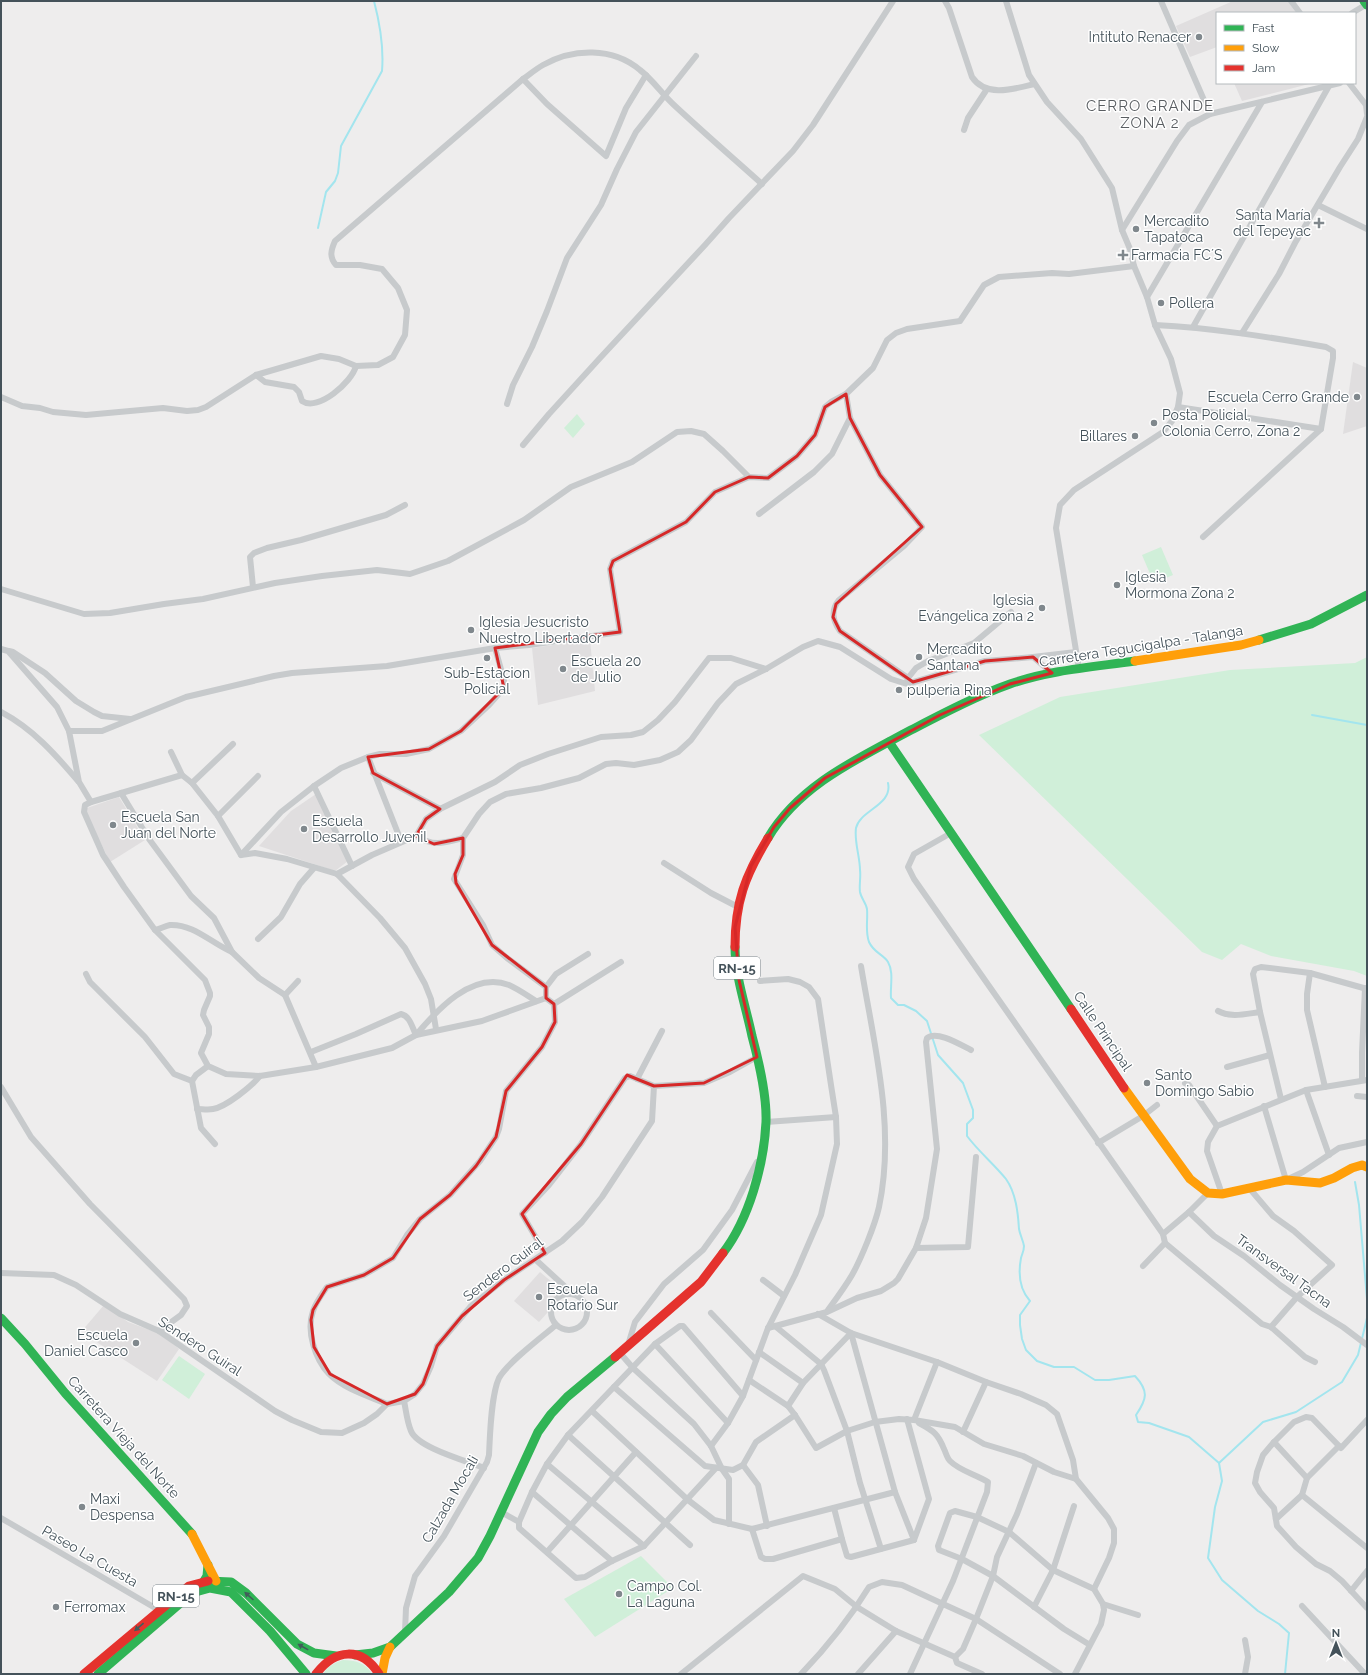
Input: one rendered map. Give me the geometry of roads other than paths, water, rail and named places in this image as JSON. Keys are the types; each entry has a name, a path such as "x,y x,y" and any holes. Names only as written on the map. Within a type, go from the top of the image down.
{"main road":[{"path":"1364,1 1367,4"},
{"name":"Carretera Tegucigalpa - Talanga","path":"405,1632 464,1576 478,1558 501,1512 532,1443 551,1414 567,1397 628,1347 701,1282 726,1249 752,1196 762,1152 766,1122 765,1099 739,980 735,952 735,927 743,886 760,850 774,827 790,808 825,778 940,715 1010,684 1052,673 1079,668 1241,645 1311,624 1367,595"},
{"name":"Calle Principal","path":"889,742 1143,1116 1190,1179 1208,1193"},
{"path":"1208,1193 1222,1194 1250,1190 1286,1180 1320,1183 1334,1178 1352,1168 1362,1165 1367,1167"},
{"name":"Carretera Vieja del Norte","path":"1,1318 25,1344 65,1393 190,1531 216,1581"},
{"path":"204,1581 207,1576 208,1565"},
{"name":"RN-15","path":"98,1674 190,1586 204,1581 231,1582 246,1593 297,1644 314,1653 336,1656 346,1654 368,1655 390,1647"},
{"name":"RN-15","path":"84,1674 163,1613 192,1593 210,1588 231,1592 270,1631 306,1674"},
{"name":"RN-15","path":"382,1674 385,1658 390,1647 405,1632"},
{"path":"355,1655 364,1658 372,1664 379,1674"},
{"path":"316,1674 324,1663 336,1656"}],"street":[{"path":"524,445 549,414 600,358 793,151 813,125 893,1"},
{"path":"945,1 949,8 972,77 981,87 987,89 1005,90 1034,84"},
{"path":"1006,1 1029,75 1034,84 1047,102 1081,139 1112,188 1122,230 1130,249 1134,266 1147,297 1155,325 1170,359 1180,393 1178,408 1172,421 1163,432 1074,490 1060,505 1056,528 1079,668"},
{"path":"1161,1 1210,114"},
{"path":"1292,1 1299,12"},
{"path":"1354,12 1367,4"},
{"path":"1,397 22,406 40,408 53,412 86,415 163,408 187,411 198,410 206,407 256,374 321,356 356,366 378,365 393,357 405,335 407,310 398,288 382,269 360,265 336,264 332,260 331,254 335,241 524,79 542,65 573,54 591,52 608,54 625,61 640,70 663,96 762,184"},
{"path":"507,404 513,385 532,347 567,258 601,205 636,132 696,56"},
{"path":"524,79 547,104 606,156 626,108 646,75"},
{"path":"1122,230 1177,141 1189,125 1210,114 1336,84"},
{"path":"1350,84 1366,105 1367,114"},
{"path":"1194,327 1329,86"},
{"path":"964,130 968,118 987,89"},
{"path":"1147,297 1262,102"},
{"path":"1242,333 1279,274 1295,243 1358,139 1367,117"},
{"path":"1318,205 1367,229"},
{"path":"68,731 102,731 114,728 130,719 186,697 274,676 292,673 387,666 495,648 529,645 620,632 610,569 614,561 686,522 715,492 749,477 768,478 797,456 815,436 825,407 846,394 873,368 887,340 896,333 907,329 960,320 984,285 999,277 1052,273 1069,274 1134,266"},
{"path":"1155,325 1194,327 1242,333 1326,347 1332,351 1333,358 1321,429 1203,537"},
{"path":"256,374 265,382 294,387 299,392 302,401 308,403 324,400 333,394 352,375 356,366"},
{"path":"846,394 850,418 880,475 922,527 904,546 839,600 833,612 834,622 840,631 907,681"},
{"path":"1178,408 1321,429"},
{"path":"759,514 814,472 832,454 850,418"},
{"path":"1,589 84,614 110,613 203,599 254,587 360,571 377,570 410,574 448,562 524,520 570,487 632,462 677,432 691,431 704,434 724,451 749,477"},
{"path":"254,587 251,555 267,548 301,540 386,515 405,504"},
{"path":"907,681 916,668 928,661 974,643 1011,612"},
{"path":"546,987 492,945 482,925 454,879 463,855 463,838 482,810 490,802 506,794 541,788 579,778 606,764 616,763 634,765 660,760 678,752 690,740 718,703 736,684 766,669 803,647 818,641 840,647 891,679 907,681 985,661 1076,652"},
{"path":"242,855 281,812 314,786 341,768 368,757 380,754 406,754 429,749 460,731 489,705 504,688 504,680 495,648"},
{"path":"1,649 12,652 45,673 76,701 94,712 102,716 130,719"},
{"path":"8,651 57,707 68,731 79,782"},
{"path":"1033,657 1052,673"},
{"path":"336,874 401,841 416,836 426,819 440,809 495,782 520,765 548,754 601,737 631,735 643,732 658,720 676,701 709,658 731,658 766,669"},
{"path":"1,712 17,720 44,741 79,782 91,802"},
{"path":"192,783 233,744"},
{"path":"171,752 182,775 192,783 218,816 242,855"},
{"path":"368,757 401,841"},
{"path":"373,773 440,809"},
{"path":"182,775 91,802 85,805 84,812 103,855 155,930 206,980 210,993 203,1015 209,1027 209,1034 201,1053 208,1066 226,1074 260,1076 316,1067 392,1048 416,1035 436,1029 482,1021 546,998"},
{"path":"218,816 258,776"},
{"path":"314,786 352,866"},
{"path":"121,793 149,840 190,896 214,918 232,952"},
{"path":"951,833 914,854 908,868 914,879 1163,1234 1165,1244 1262,1324 1271,1327 1305,1357 1315,1362"},
{"path":"416,836 426,842 434,844 463,838"},
{"path":"242,855 255,853 287,859 336,874 380,918 405,948 425,984 431,999 436,1029"},
{"path":"664,863 711,893 738,907"},
{"path":"258,939 281,917 300,884 314,868"},
{"path":"155,930 170,925 197,930 215,943 232,952 259,978 285,995 316,1067"},
{"path":"546,998 546,987 556,974 588,954"},
{"path":"554,1004 621,962"},
{"path":"827,1312 852,1275 870,1232 878,1207 885,1153 884,1100 861,966"},
{"path":"1222,1194 1207,1151 1208,1142 1217,1126 1306,1090 1365,1080 1362,1053 1366,989 1310,973 1261,967 1255,969 1253,974 1260,1012 1281,1099"},
{"path":"1310,973 1307,994 1307,1010 1325,1087"},
{"path":"86,974 90,982 145,1037 174,1074 192,1081"},
{"path":"711,1446 728,1423 743,1396 768,1328 821,1215 837,1144 836,1117 818,999 809,987 800,982 788,979 760,981"},
{"path":"285,995 298,981"},
{"path":"416,1035 433,1014 456,996 474,986 489,982 509,986 536,1001"},
{"path":"387,1404 343,1384 330,1374 320,1362 314,1347 311,1320 313,1310 327,1287 364,1274 393,1258 407,1235 420,1219 450,1195 480,1161 498,1133 506,1091 542,1047 556,1022 554,1004 546,998"},
{"path":"1218,1011 1225,1015 1260,1012"},
{"path":"310,1052 401,1014 408,1018 416,1035"},
{"path":"637,1079 662,1031"},
{"path":"768,1328 827,1312 857,1298 881,1291 894,1283 916,1248 926,1218 937,1149 930,1098 927,1038 932,1035 938,1036 971,1050"},
{"path":"1227,1067 1270,1054"},
{"path":"545,1253 522,1214 549,1185 581,1144 625,1078 630,1076 654,1086 704,1083 730,1072 757,1057"},
{"path":"208,1066 196,1075 192,1081 201,1128 215,1144"},
{"path":"197,1109 214,1109 240,1095 260,1076"},
{"path":"1185,1083 1189,1085 1217,1126"},
{"name":"Sendero Guiral","path":"1,1273 54,1275 76,1285 120,1314 159,1331 275,1411 320,1432 342,1433 364,1423 377,1414 387,1404 404,1401 415,1394 423,1384 431,1366 437,1346 471,1306 504,1280 536,1260 562,1241 582,1222 602,1197 652,1121 654,1086"},
{"path":"1,1087 31,1137 90,1204 184,1299 187,1306 181,1315 159,1331"},
{"path":"1306,1090 1329,1155"},
{"path":"1357,1096 1367,1097"},
{"path":"1098,1143 1143,1116 1157,1105"},
{"path":"1264,1106 1286,1180 1339,1148 1367,1142"},
{"path":"766,1122 836,1117"},
{"path":"628,1347 632,1330 642,1313 664,1284 703,1250 732,1210 742,1188 762,1152"},
{"path":"916,1248 968,1247 976,1157"},
{"path":"1250,1190 1273,1216 1294,1231 1332,1265 1297,1297 1271,1327"},
{"path":"1163,1234 1189,1212 1208,1193"},
{"name":"Transversal Tacna","path":"1189,1212 1214,1236 1244,1256 1297,1297 1343,1327 1367,1345"},
{"path":"1143,1266 1165,1244"},
{"path":"536,1260 585,1304 585,1320 582,1324 566,1330 556,1325 550,1315 552,1303 561,1295 573,1294"},
{"path":"763,1280 784,1296"},
{"path":"711,1313 756,1360"},
{"path":"818,1314 851,1334 937,1362 986,1382 1021,1394 1046,1405 1057,1414 1073,1460 1076,1479 1108,1518 1114,1529 1114,1543 1109,1558 1094,1589"},
{"name":"Calzada Mocali","path":"405,1632 406,1608 416,1576 444,1536 484,1468 489,1455 494,1404 500,1377 512,1363 556,1325"},
{"path":"719,1469 644,1546 612,1561 585,1577 576,1578 518,1528 518,1522 547,1464 568,1435 655,1344 680,1326 683,1326 743,1396"},
{"path":"775,1326 821,1364 847,1431 865,1499 881,1549"},
{"path":"788,1406 803,1383 851,1334"},
{"path":"851,1334 895,1492 914,1540"},
{"path":"655,1344 728,1423"},
{"path":"759,1352 803,1383"},
{"path":"620,1353 633,1368 694,1424 711,1446 719,1469 729,1479 729,1524"},
{"path":"914,1540 929,1500 911,1419 937,1362"},
{"path":"749,1380 788,1406 816,1448 847,1431 875,1422 911,1419 955,1428 984,1444 1023,1456 1054,1472 1076,1479"},
{"path":"963,1432 986,1382"},
{"path":"614,1387 705,1466 719,1469 733,1470 743,1465 756,1442 795,1415"},
{"path":"404,1401 410,1430 415,1438 440,1452 484,1468"},
{"path":"592,1411 688,1500 714,1520 752,1529 895,1492"},
{"path":"1340,1447 1312,1418 1306,1417 1294,1422 1263,1455 1255,1483 1260,1492 1274,1508 1277,1526 1296,1547 1316,1564 1330,1571 1367,1608"},
{"path":"910,1674 943,1604 962,1559 987,1492 988,1482 977,1475 958,1468 948,1459 940,1439 934,1431 911,1419"},
{"path":"1276,1519 1302,1495 1307,1478 1367,1420"},
{"path":"568,1435 690,1545"},
{"path":"1274,1442 1307,1478"},
{"path":"547,1552 636,1452"},
{"path":"955,1657 963,1649 976,1620 994,1576 997,1557 1009,1532 1036,1463"},
{"path":"547,1464 644,1546"},
{"path":"743,1465 758,1485 767,1526"},
{"path":"532,1492 612,1561"},
{"path":"1302,1495 1367,1548"},
{"path":"1034,1607 1053,1570 1074,1506"},
{"path":"834,1508 847,1556 849,1557 914,1540"},
{"path":"1075,1674 1101,1624 1104,1610 1103,1604 1094,1589 1053,1570 1009,1532 977,1517 955,1511 950,1513 938,1546 939,1550 962,1559 994,1576 1064,1629 1090,1644"},
{"path":"501,1512 518,1522"},
{"name":"Paseo La Cuesta","path":"1,1518 163,1613"},
{"path":"752,1529 761,1557 765,1559 773,1559 842,1539"},
{"path":"1351,1591 1367,1571"},
{"path":"681,1674 803,1576 835,1589 857,1607 896,1631 955,1657"},
{"path":"801,1674 827,1647 857,1607 869,1586 882,1582 902,1585 976,1620 1060,1674"},
{"path":"1103,1604 1138,1614"},
{"path":"1302,1606 1365,1674"},
{"path":"858,1674 896,1631"},
{"path":"1245,1640 1248,1657 1245,1674"},
{"path":"955,1657 956,1663 982,1674"}],"waterway":[{"path":"318,228 326,192 335,181 338,173 341,146 382,71 381,36 374,1"},
{"path":"1312,715 1367,725"},
{"path":"888,783 886,797 863,816 856,828 860,892 867,909 868,938 871,946 886,959 890,966 891,998 898,1005 904,1005 916,1011 927,1021 938,1055 963,1083 973,1110 973,1118 967,1124 967,1136 997,1168 1006,1179 1012,1190 1017,1210 1019,1231 1024,1246 1020,1264 1020,1281 1026,1296 1030,1301 1020,1315 1022,1339 1026,1350 1037,1361 1054,1367 1074,1367 1095,1380 1109,1380 1135,1376 1143,1386 1145,1395 1136,1415 1138,1422 1149,1423 1189,1437 1219,1463 1222,1481 1215,1507 1208,1558 1222,1580 1258,1611 1279,1624 1289,1633 1285,1674"},
{"path":"1355,1182 1359,1205 1367,1299"},
{"path":"1219,1463 1263,1422 1296,1412 1342,1382 1358,1355 1367,1318"}],"place":[{"name":"Intituto Renacer","path":"1199,37"},
{"name":"Santa María del Tepeyac","path":"1319,223"},
{"name":"Mercadito Tapatoca","path":"1136,229"},
{"name":"Farmacia FC´S","path":"1123,255"},
{"name":"Pollera","path":"1161,303"},
{"name":"Escuela Cerro Grande","path":"1357,397"},
{"name":"Posta Policial, Colonia Cerro, Zona 2","path":"1154,423"},
{"name":"Billares","path":"1135,436"},
{"name":"Iglesia Mormona Zona 2","path":"1117,585"},
{"name":"Iglesia Evángelica zona 2","path":"1042,608"},
{"name":"Iglesia Jesucristo Nuestro Libertador","path":"471,630"},
{"name":"Mercadito Santana","path":"919,657"},
{"name":"Sub-Estacion Policial","path":"487,658"},
{"name":"Escuela 20 de Julio","path":"563,669"},
{"name":"pulperia Rina","path":"899,690"},
{"name":"Escuela San Juan del Norte","path":"113,825"},
{"name":"Escuela Desarrollo Juvenil","path":"304,829"},
{"name":"Santo Domingo Sabio","path":"1147,1083"},
{"name":"Escuela Rotario Sur","path":"539,1297"},
{"name":"Escuela Daniel Casco","path":"136,1343"},
{"name":"Maxi Despensa","path":"82,1507"},
{"name":"Campo Col. La Laguna","path":"619,1594"},
{"name":"Ferromax","path":"56,1607"}],"district":[{"name":"CERRO GRANDE ZONA 2","path":"1150,114"}]}
